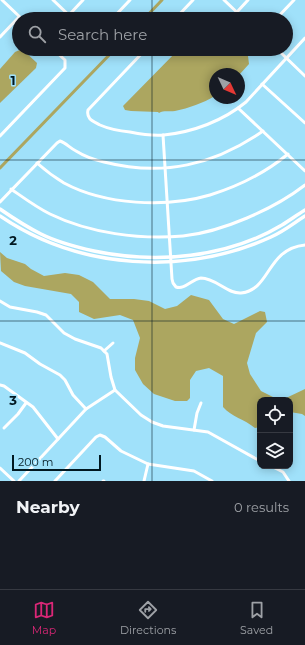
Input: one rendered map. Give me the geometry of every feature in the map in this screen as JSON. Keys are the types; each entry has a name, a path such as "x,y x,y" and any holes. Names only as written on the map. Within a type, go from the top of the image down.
{"street":[{"path":"2,0 15,12"},
{"path":"53,0 66,12"},
{"path":"72,12 83,0"},
{"path":"119,12 130,0"},
{"path":"182,12 194,0"},
{"path":"224,0 237,12 248,0"},
{"path":"283,12 294,0"},
{"path":"0,38 12,27"},
{"path":"293,51 305,38"},
{"path":"0,136 65,68 65,60 61,56"},
{"path":"139,56 88,110 87,114 90,120 113,129 137,134 163,135 184,132 206,125 238,108 286,58 305,76"},
{"path":"262,84 305,123"},
{"path":"238,108 305,171"},
{"path":"0,202 60,141 76,151 103,162 129,167 165,168 186,166 210,159 232,150 263,131"},
{"path":"163,135 170,257 173,283 176,286 182,287 194,280 202,278 224,287 233,293 243,293 258,285 280,255 296,246 305,245"},
{"path":"37,163 50,174 65,183 84,191 108,198 152,203 188,200 210,195 242,183 274,166 288,154"},
{"path":"12,189 36,207 78,225 121,235 183,236 204,232 245,219 276,205 305,185"},
{"path":"0,209 43,235 77,247 134,257 170,257 198,254 238,244 282,225 305,210"},
{"path":"0,216 42,239 79,252 104,258 134,262 171,262 206,258 251,246 273,236 305,216"},
{"path":"0,301 10,307 46,315 64,333 75,339 94,344 101,348 107,354 115,390 141,415 152,422 163,426 208,432 257,458"},
{"path":"0,343 25,353 40,364 60,375 65,380 73,395 86,409"},
{"path":"104,351 113,343"},
{"path":"0,385 4,386 36,411 58,439"},
{"path":"19,481 86,409 115,390"},
{"path":"4,428 18,414 26,403"},
{"path":"194,430 197,413 201,403"},
{"path":"56,481 96,437 100,435 105,437 121,450 148,464 194,471 212,481"},
{"path":"144,481 148,464"},
{"path":"0,468 14,481"},
{"path":"279,469 283,472 289,481"}],"shaded area":[{"path":"12,55 30,56 37,63 36,68 0,103 0,69"},
{"path":"172,56 248,56 249,64 245,68 209,68 209,99 206,101 175,111 165,111 159,113 125,110 123,106"},
{"path":"0,252 7,258 25,264 44,276 65,273 79,275 93,282 110,299 134,299 149,301 165,309 177,306 191,295 209,300 223,319 234,324 260,311 265,312 267,322 256,333 247,363 250,374 261,391 273,397 257,397 257,428 255,428 230,413 223,407 223,376 209,368 196,371 190,380 190,398 187,401 175,401 154,394 143,384 135,370 135,358 140,338 133,320 120,315 94,319 79,312 79,302 71,294 25,286 14,282 1,271"},
{"path":"305,389 305,416 293,412 293,397 288,397"}],"waterway":[{"path":"151,12 162,0"},
{"path":"0,168 108,56"}]}
